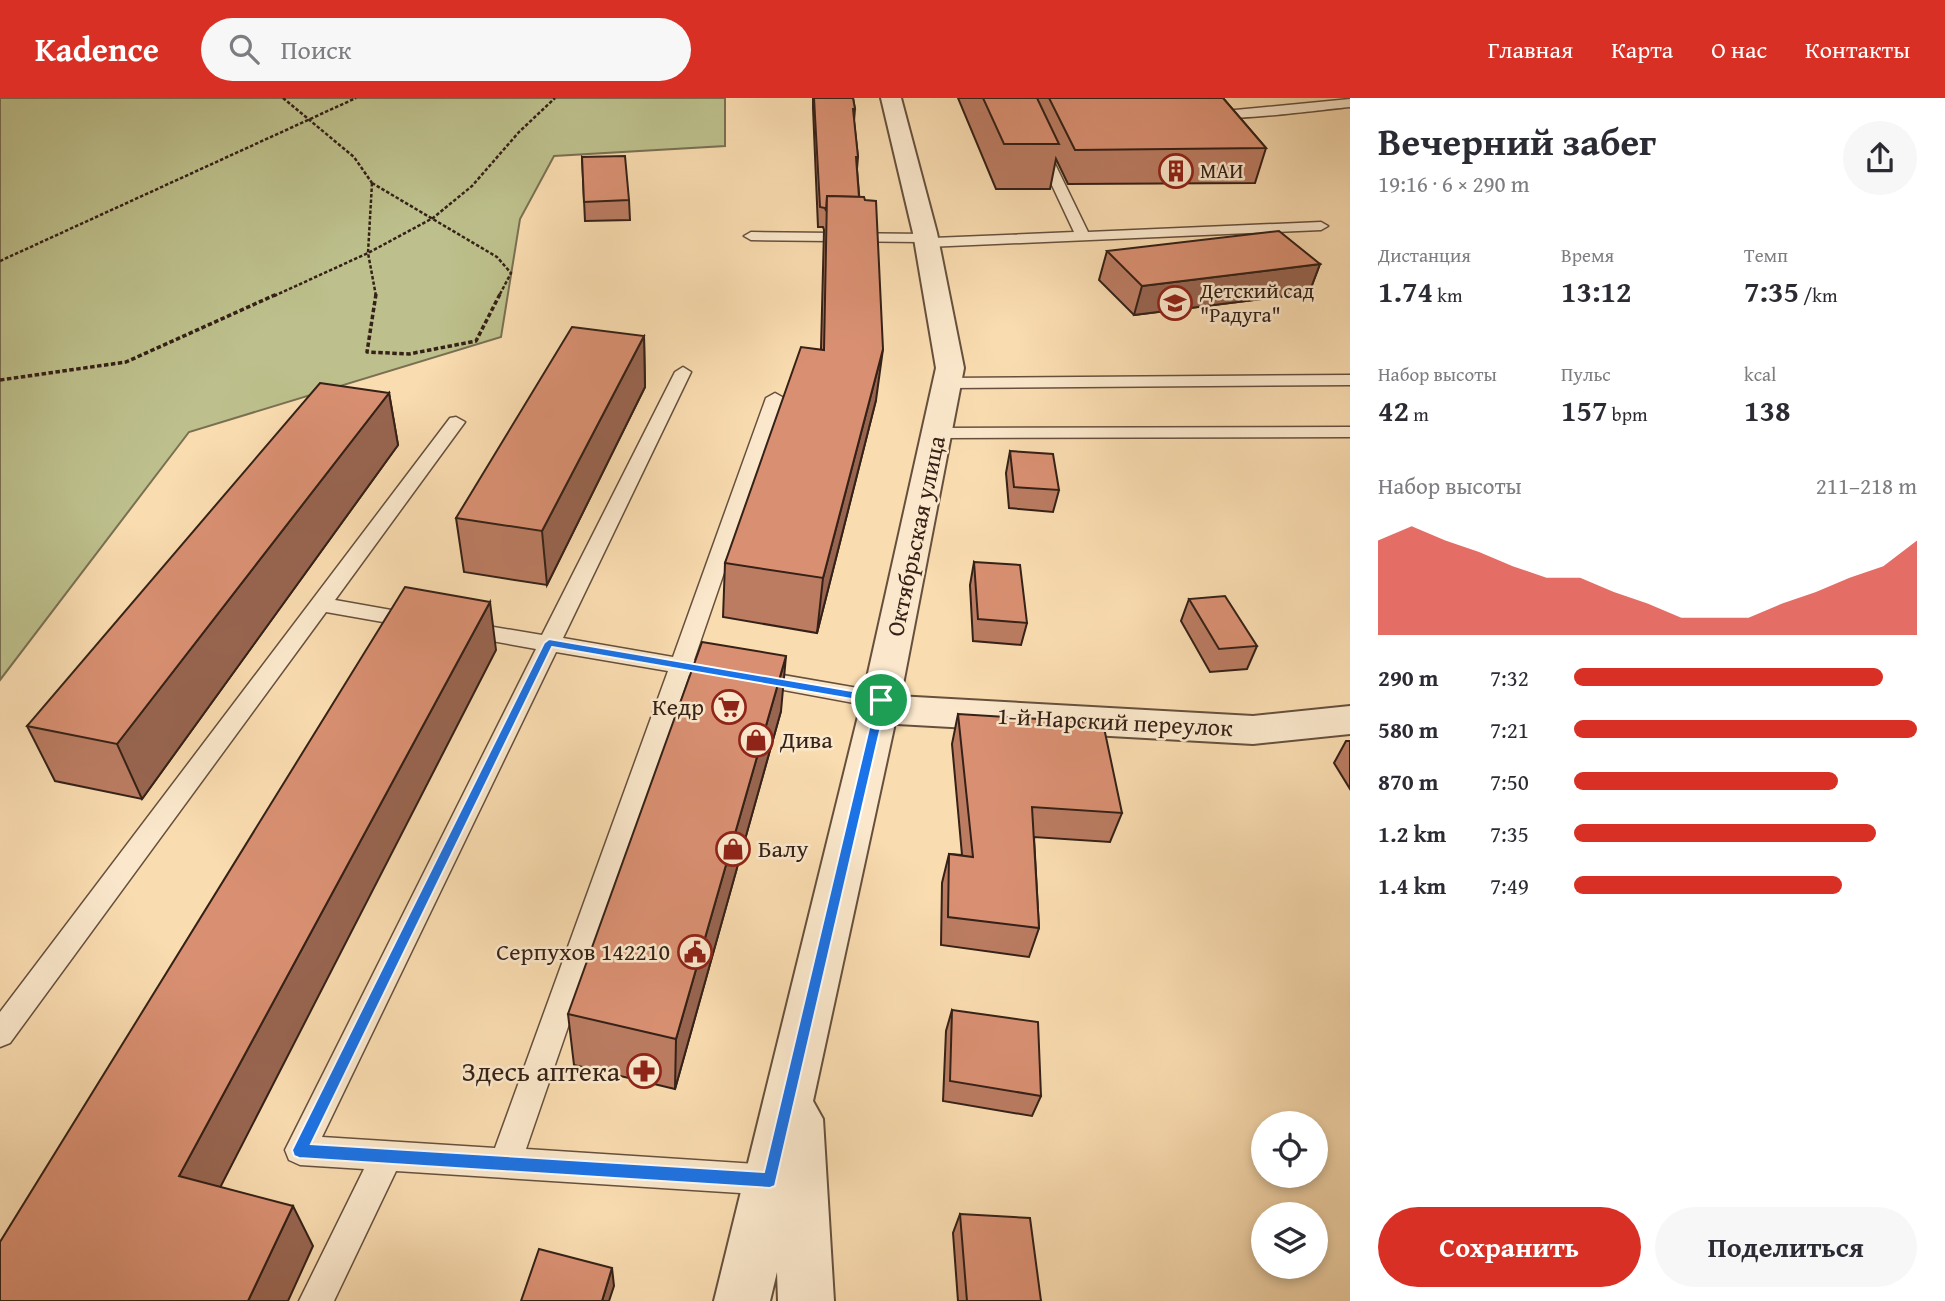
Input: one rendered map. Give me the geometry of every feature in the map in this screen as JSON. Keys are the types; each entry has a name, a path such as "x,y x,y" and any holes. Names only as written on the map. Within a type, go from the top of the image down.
{"street":[{"name":"Октябрьская улица","path":"742,1301 880,704 950,368 927,240 891,98"},
{"name":"1-й Нарский переулок","path":"880,704 1253,730 1350,720"},
{"path":"794,1071 806,1301"}],"lane":[{"path":"1017,98 1031,114 1083,236"},
{"path":"1231,98 1248,113"},
{"path":"1196,114 1248,113 1350,103"},
{"path":"751,236 927,240 1321,226"},
{"path":"683,372 299,1150 770,1180"},
{"path":"947,383 1350,380"},
{"path":"505,1164 775,398"},
{"path":"0,1034 456,422"},
{"path":"938,433 1350,432"},
{"path":"320,604 727,674 880,704"},
{"path":"316,1301 387,1156"}],"path":[{"path":"283,98 355,157 372,183 497,257 511,273 476,341 410,354 367,352 377,299 368,253 372,183"},
{"path":"0,261 356,98"},
{"path":"0,380 126,362 368,253 433,218 472,186 519,132 555,98"}],"green space":[{"path":"0,98 725,98 725,146 554,156 520,219 501,337 189,432 0,680"}],"building":[{"path":"814,98 853,98 855,109 859,197 827,196 826,211 820,207"},
{"path":"983,98 1037,98 1059,144 1004,144"},
{"path":"1049,98 1223,98 1266,148 1075,150"},
{"path":"625,156 629,200 584,202 582,157"},
{"path":"827,196 864,197 865,200 876,201 883,349 823,578 725,563 801,347 824,350"},
{"path":"1279,231 1320,264 1142,286 1107,251"},
{"path":"572,327 644,336 542,531 456,518"},
{"path":"320,383 389,393 117,744 27,726"},
{"path":"1010,451 1053,454 1059,490 1014,487"},
{"path":"974,562 1020,565 1027,623 978,619"},
{"path":"405,587 490,602 179,1176 293,1206 248,1301 0,1301 0,1242"},
{"path":"1225,596 1257,646 1219,649 1189,599"},
{"path":"702,642 786,656 676,1039 568,1014"},
{"path":"958,714 1103,723 1122,813 1032,807 1039,928 948,917 949,854 973,857"},
{"path":"952,1010 1038,1022 1041,1096 950,1081"},
{"path":"960,1214 1030,1218 1041,1301 967,1301"},
{"path":"539,1249 612,1268 602,1301 521,1301"}],"place":[{"name":"МАИ","path":"1176,171"},
{"name":"Детский сад \"Радуга\"","path":"1175,303"},
{"name":"Кедр","path":"729,707"},
{"name":"Дива","path":"756,740"},
{"name":"Балу","path":"733,849"},
{"name":"Серпухов 142210","path":"695,952"},
{"name":"Здесь аптека","path":"644,1071"}],"route":[{"path":"549,643 881,700 770,1180 299,1150 549,643"}]}
